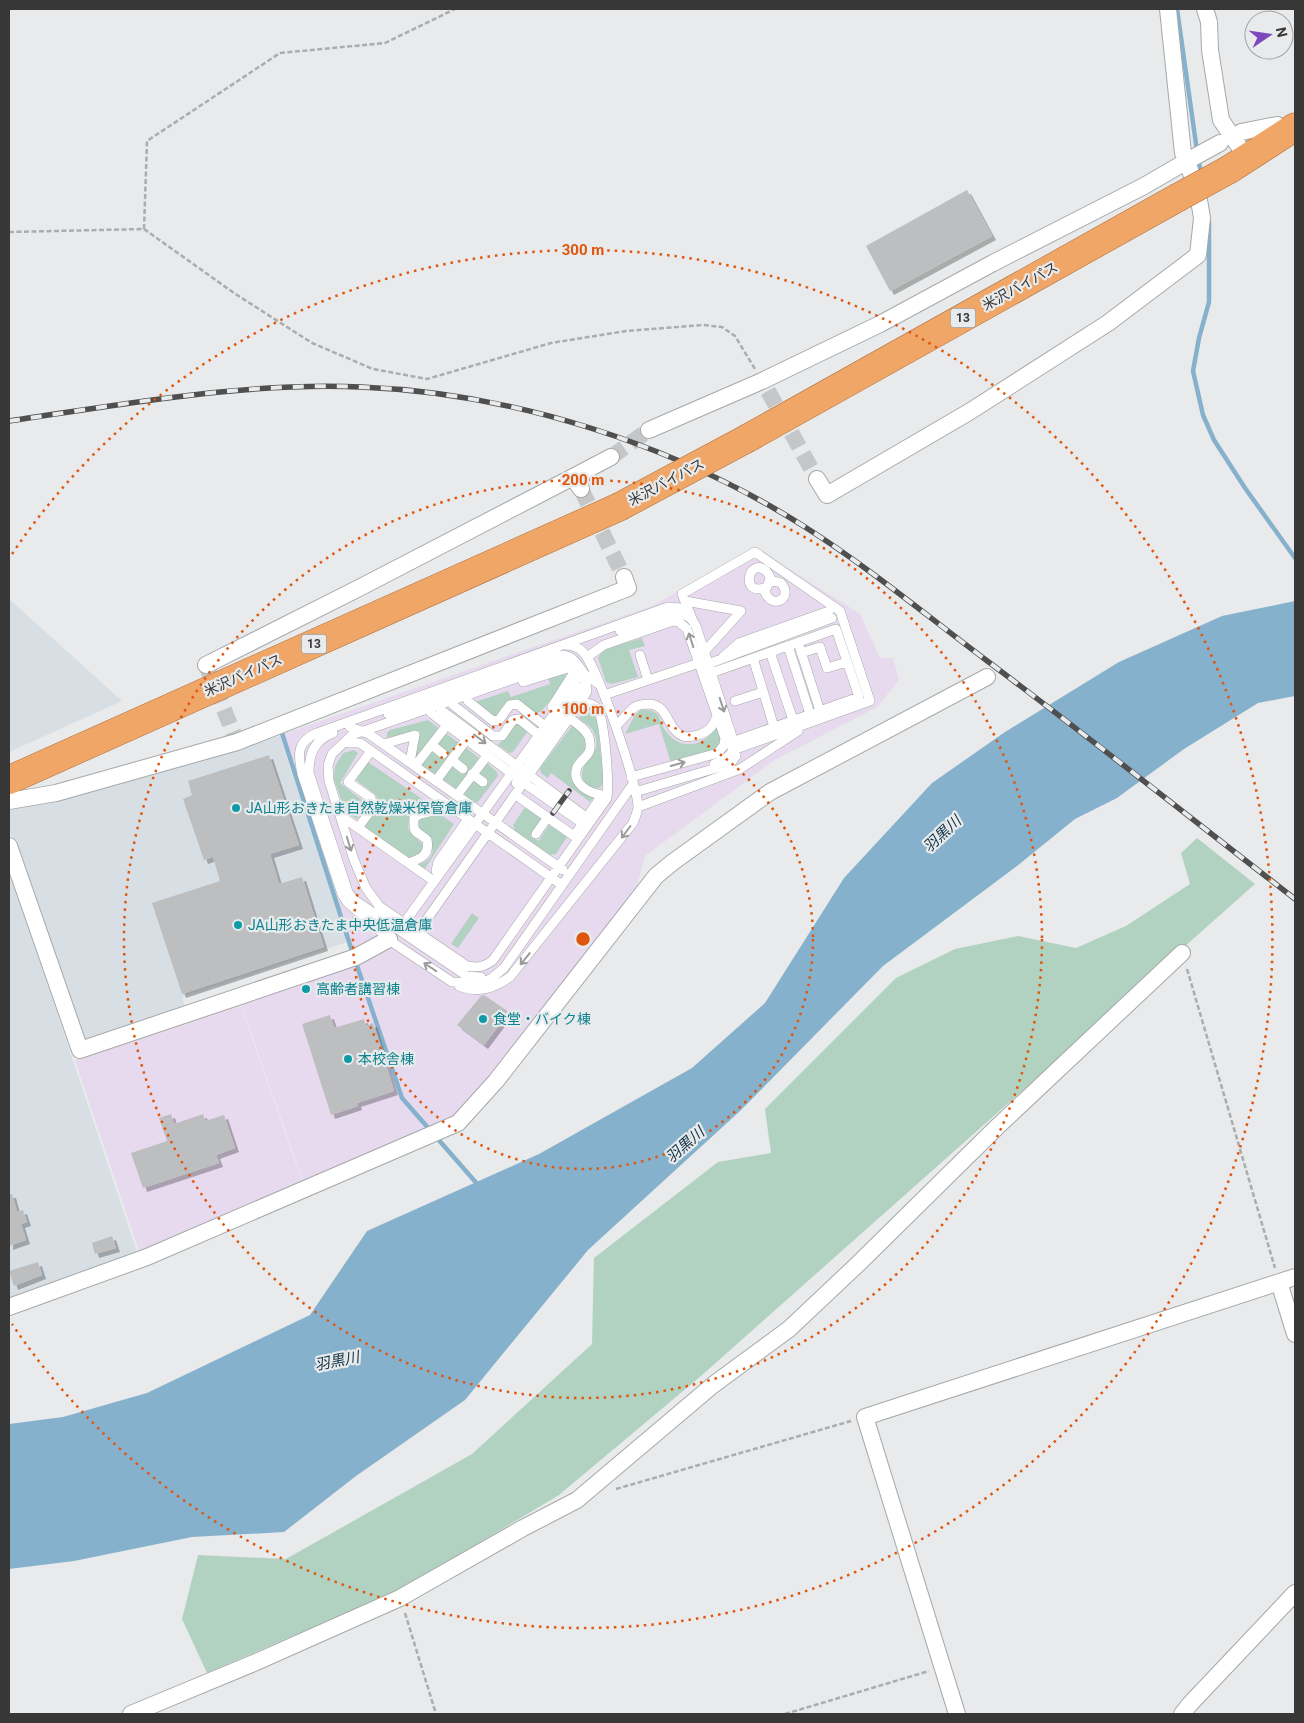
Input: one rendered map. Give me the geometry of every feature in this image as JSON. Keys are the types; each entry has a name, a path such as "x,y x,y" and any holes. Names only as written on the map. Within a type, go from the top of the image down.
{"highway":[{"name":"米沢バイパス","path":"9,780 619,507 748,438 1189,192 1238,164 1289,131"}],"street":[{"path":"818,479 827,495 969,412 1108,323 1198,255 1202,218 1189,192 1190,160 1183,153 1168,9"},
{"path":"1205,9 1209,22 1210,50 1221,120 1238,164"},
{"path":"1241,132 1277,125 1289,131"},
{"path":"649,430 765,386 993,263 1144,186 1216,145"},
{"path":"206,665 577,483 611,457"},
{"path":"9,801 56,793 237,742 628,588 624,577"},
{"path":"9,1307 147,1257 458,1123 496,1081 656,876 770,792 988,677"},
{"path":"9,846 80,1050 352,958 400,925"},
{"path":"131,1714 254,1663 400,1598 523,1528 577,1500 713,1385 788,1329 858,1264 997,1127 1182,953"},
{"path":"958,1714 864,1417 1295,1277"},
{"path":"1279,1282 1295,1334"},
{"path":"1182,1714 1295,1593"}],"lane":[{"path":"690,619 682,594 754,552 788,574 829,610 836,629 859,697 814,716 792,720 734,742"},
{"path":"738,562 751,572"},
{"path":"767,585 761,589 751,585 749,580 751,572 758,568 768,572 770,577 767,585 765,592 767,598 777,602 782,600 786,590 782,583 774,581 767,585"},
{"path":"782,583 788,574"},
{"path":"685,601 741,611 705,651"},
{"path":"668,607 680,608 696,626 705,651 706,667 717,716 725,738 724,745 718,753 633,784 489,958 483,962 476,964 468,962 415,932 347,902 342,894 302,774 299,761 300,748 307,738 316,733 562,645 668,607"},
{"path":"706,667 829,610 840,612 870,701 814,716 734,742"},
{"path":"562,645 574,646 672,614 682,614 690,619"},
{"path":"587,657 604,645 673,621 679,622 687,629 706,667 734,742 736,756 730,764 633,784"},
{"path":"604,695 648,680 753,658 836,629"},
{"path":"798,642 814,716"},
{"path":"520,775 574,686 577,678 573,668 560,663 352,735 332,754 328,765 329,781 354,860 366,888 379,906 400,925 452,982 467,989 477,990 498,986 510,977 624,836 633,823 638,808 633,784 604,695 587,657 574,646"},
{"path":"788,646 814,716"},
{"path":"801,653 820,647 827,668 847,662"},
{"path":"770,652 792,720"},
{"path":"332,754 361,732 558,655 565,654 573,659 579,665 585,677 587,691 572,714 520,775 482,824 415,932"},
{"path":"640,655 648,680"},
{"path":"753,658 774,727"},
{"path":"572,714 587,703 594,705 598,710 609,784 607,798 500,965 481,977 467,976 415,932 353,899 348,892 309,773 309,760 314,746 319,740 325,736 361,732 431,713 573,668"},
{"path":"520,798 520,775 535,732 570,681 573,668"},
{"path":"400,925 520,775 585,684 585,677"},
{"path":"585,677 600,685"},
{"path":"735,701 763,692"},
{"path":"468,701 493,721 499,720 510,705 517,704 541,723"},
{"path":"604,744 633,708 645,704 656,705 665,712 674,729 683,736 708,731 717,716"},
{"path":"454,705 493,736 502,736 513,720 519,719 535,732"},
{"path":"441,710 520,775 584,820"},
{"path":"431,713 487,756 520,775"},
{"path":"572,714 590,738 589,752 578,766 576,774 578,780 581,787 602,795"},
{"path":"638,808 740,769 814,716"},
{"path":"412,764 432,745 447,725"},
{"path":"361,732 384,744 457,795 482,824"},
{"path":"361,732 482,824 557,877"},
{"path":"384,744 415,735 412,764"},
{"path":"436,781 466,740"},
{"path":"633,784 722,761 732,752 734,742"},
{"path":"348,743 439,805 482,824"},
{"path":"348,743 360,743 482,824 557,877"},
{"path":"432,745 443,754"},
{"path":"358,828 373,807 371,798 348,782 368,755"},
{"path":"457,795 487,756"},
{"path":"452,760 463,769"},
{"path":"472,774 483,782"},
{"path":"452,982 482,982 492,978 504,968 557,877 574,836 609,784"},
{"path":"400,925 436,871 482,824 520,798"},
{"path":"520,798 574,836"},
{"path":"408,863 420,860 424,857 427,850 426,840 416,833 414,818 420,814 437,810 439,805"},
{"path":"341,816 431,879"},
{"path":"536,834 548,818"}],"path":[{"path":"144,229 147,141 280,53 385,43 455,9"},
{"path":"9,232 144,229 234,293 312,343 373,369 427,379 551,344 626,331 703,325 722,327 735,336 765,386"},
{"path":"1182,953 1279,1282"},
{"path":"615,1489 864,1417"},
{"path":"400,1598 436,1714"},
{"path":"785,1714 942,1666"}],"shaded area":[{"path":"755,547 860,614 880,658 893,658 899,680 877,707 773,761 645,856 635,893 457,1118 304,1184 241,1004 358,962 283,734 652,606"},
{"path":"9,599 122,701 9,752"},
{"path":"280,736 347,942 182,997 186,1011 82,1047 9,828 9,811"},
{"path":"9,869 137,1252 9,1298"},
{"path":"240,1004 303,1184 139,1251 75,1060"}],"green space":[{"path":"642,638 645,646 629,650 638,677 612,684 606,682 598,658 603,650"},
{"path":"561,672 566,675 565,681 541,712 534,713 518,700 509,700 497,716 491,717 475,702 508,691 511,697 550,684 548,677"},
{"path":"641,710 650,710 656,713 669,735 682,743 690,744 704,740 716,727 721,740 720,746 671,763 659,724 625,734 635,715"},
{"path":"593,712 597,719 604,782 600,788 586,786 582,771 594,752 596,739 591,728 578,718 586,713"},
{"path":"428,720 440,729 414,761 420,731 387,739 387,733 390,730"},
{"path":"519,723 528,731 513,752 509,753 498,745 514,724"},
{"path":"572,726 584,735 587,745 572,768 572,774 580,790 594,797 590,802 551,773 548,778 541,773 540,768"},
{"path":"444,732 459,743 435,774 420,764 432,749 442,756 447,751 436,743"},
{"path":"465,747 479,758 456,789 441,778 452,764 462,772 466,766 456,758"},
{"path":"354,750 358,753 340,783 362,800 364,808 357,819 346,813 334,779 335,766 343,753"},
{"path":"368,762 431,805 418,808 411,815 409,822 409,831 424,846 422,854 406,858 365,827 378,807 376,795 356,780"},
{"path":"486,762 497,772 498,776 478,802 474,803 462,794 473,779 484,786 487,781 477,773"},
{"path":"525,807 541,818 530,836 539,841 549,825 567,837 556,854 550,855 515,831 513,825"},
{"path":"440,814 454,824 424,870 418,865 430,858 432,848 417,826 419,818"},
{"path":"1197,838 1255,884 701,1376 559,1495 400,1590 207,1673 182,1619 198,1555 286,1559 472,1454 592,1344 594,1258 718,1162 771,1153 765,1109 896,978 955,949 1018,936 1076,948 1126,926 1190,884 1181,853"},
{"path":"472,913 479,918 458,948 451,944"}],"water":[{"name":"羽黒川","path":"1295,601 1295,696 1258,703 1184,749 1117,798 1075,819 1017,866 883,966 740,1111 588,1250 465,1400 356,1476 284,1532 192,1537 74,1561 9,1569 9,1424 63,1417 147,1393 310,1315 367,1231 539,1154 692,1068 765,1003 844,878 932,783 1005,732 1119,662 1222,616"}],"building":[{"path":"967,190 992,236 890,291 866,246"},
{"name":"JA山形おきたま中央低温倉庫","path":"269,755 299,845 270,854 279,884 302,877 324,947 182,994 152,903 220,881 213,857 204,860 183,799 192,795 188,781"},
{"name":"食堂・バイク棟","path":"484,995 509,1012 484,1045 457,1025 481,996"},
{"name":"本校舎棟","path":"330,1015 334,1028 364,1019 366,1026 373,1023 394,1091 357,1103 358,1106 331,1115 302,1024"},
{"path":"171,1114 174,1124 203,1114 205,1121 224,1115 235,1148 216,1155 219,1163 143,1188 131,1153 167,1141 159,1118"},
{"path":"9,1194 12,1194 17,1212 23,1210 27,1222 21,1224 26,1240 9,1246"},
{"path":"112,1236 116,1248 95,1254 92,1243"},
{"path":"38,1262 42,1275 14,1286 9,1271"}],"waterway":[{"path":"1177,9 1197,151"},
{"path":"1198,159 1202,176"},
{"path":"1209,222 1209,302 1199,338 1193,371 1203,415 1214,440 1245,488 1295,558"},
{"path":"281,730 351,948 402,1098 479,1186"}],"tunnel":[{"path":"768,391 817,479"},
{"path":"611,457 649,430"},
{"path":"581,489 624,577"},
{"path":"206,665 237,742"}],"railway":[{"path":"9,421 141,401 229,391 317,386 361,387 419,391 535,412 592,428 648,448 703,471 755,498 805,527 851,558 1064,719 1295,899"},
{"path":"553,813 569,791"}],"place":[{"name":"JA山形おきたま自然乾燥米保管倉庫","path":"236,808"},
{"name":"JA山形おきたま中央低温倉庫","path":"238,925"},
{"name":"高齢者講習棟","path":"306,989"},
{"name":"食堂・バイク棟","path":"483,1019"},
{"name":"本校舎棟","path":"348,1059"}]}
